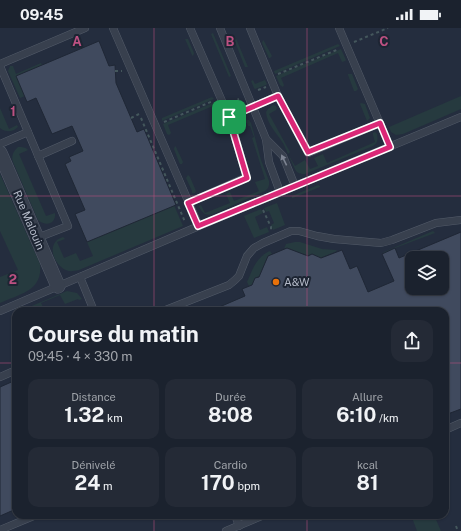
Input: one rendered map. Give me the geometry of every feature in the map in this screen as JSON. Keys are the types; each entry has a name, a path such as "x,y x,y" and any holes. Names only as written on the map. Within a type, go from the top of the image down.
{"street":[{"name":"Rue Malouin","path":"0,153 58,286"}],"lane":[{"path":"37,238 68,226 0,65 85,28"},
{"path":"113,28 198,226"},
{"path":"188,203 247,178 229,117 190,28"},
{"path":"220,28 266,139 269,162 280,192"},
{"path":"250,28 278,96 308,152 380,123"},
{"path":"340,28 390,147"},
{"path":"229,117 278,96"},
{"path":"0,311 198,226 461,117"},
{"path":"0,144 28,132"},
{"path":"266,139 283,156 295,186"},
{"path":"38,156 72,141"},
{"path":"173,307 229,284 239,276 247,256 254,248 291,231 299,231 334,239 381,243 436,223 461,220"},
{"path":"80,277 92,307"},
{"path":"0,377 12,372"},
{"path":"449,428 461,423"},
{"path":"0,530 26,519"},
{"path":"236,519 239,526"},
{"path":"226,531 255,519"}],"path":[{"path":"354,42 388,28"},
{"path":"275,75 340,48"},
{"path":"115,71 121,71 118,64"},
{"path":"258,90 267,87"},
{"path":"229,103 239,99"},
{"path":"162,122 214,101"},
{"path":"131,118 139,114 185,223"},
{"path":"263,209 271,227 271,232"},
{"path":"456,526 458,531"}],"green space":[{"path":"213,33 231,76 229,77 211,34"},
{"path":"235,36 248,67 245,67 233,37"},
{"path":"185,39 188,39 194,53 193,56 192,55"},
{"path":"263,40 272,56 270,58 262,43"},
{"path":"338,44 340,46 275,74 274,71"},
{"path":"341,49 346,60 345,61 342,62 338,53 281,78 284,85 283,87 280,85 276,76"},
{"path":"41,63 42,65 25,96 20,98 8,71 10,66 13,66 16,74"},
{"path":"348,74 352,74 358,89 356,91 354,91"},
{"path":"253,80 255,84 265,80 267,84 255,89 251,81"},
{"path":"461,96 461,109 403,134 396,135 391,132 389,127"},
{"path":"212,97 214,99 162,121 162,118"},
{"path":"215,102 219,112 218,115 216,114 213,106 168,125 171,133 169,135 167,134 163,124"},
{"path":"360,104 365,104 370,118 367,121"},
{"path":"273,105 277,108 269,114 290,152 288,154 282,141 268,121 266,112"},
{"path":"0,108 9,129 17,125 18,127 9,131 5,131 0,128"},
{"path":"237,120 249,120 251,123 261,160 269,181 268,188 265,191 213,214 207,215 202,211 199,206 201,205 205,213 230,203 226,194 230,192 234,201 259,191 255,182 265,179 252,138 254,137 250,126 248,126 247,123 240,125 236,122"},
{"path":"375,132 378,138 376,144 373,146 305,174 300,174 296,171 288,155 295,166 305,160 310,169 318,166 314,158 323,154 327,163 375,142 373,133"},
{"path":"175,146 183,162 182,164 179,162 174,149"},
{"path":"18,147 24,147 28,150 19,154 46,216 55,213 54,220 50,223 47,224 38,220 13,162 13,154"},
{"path":"0,174 40,264 40,273 38,280 29,290 0,303 0,277 18,270 0,231"},
{"path":"188,175 196,191 195,193 192,193 186,178"},
{"path":"318,185 320,187 292,198 292,196"},
{"path":"277,203 285,225 273,230 271,225 274,223 269,211 266,212 264,208"},
{"path":"174,205 183,226 79,270 71,271 62,268 54,257 54,244 62,237 65,239 57,242 64,258 76,253 80,261 93,256 87,242"},
{"path":"261,209 263,213 255,217 260,230 267,227 269,232 254,238 244,216"},
{"path":"433,231 435,233 382,254 384,252"},
{"path":"295,242 337,251 318,259 312,254 306,256 287,248 284,249 286,244"},
{"path":"270,251 272,254 268,256 261,272 262,275 255,278 254,284 249,286 247,282 258,260"},
{"path":"67,291 77,293 82,299 65,304 60,295 41,303 43,307 29,307"},
{"path":"412,519 436,519 441,531 417,531"}],"building":[{"path":"99,41 109,66 115,65 116,83 137,132 144,129 176,205 87,242 75,214 85,210 65,164 71,161 69,157 83,151 72,126 52,134 36,98 27,102 16,76"},
{"path":"461,232 461,409 449,414 449,307 219,307 245,296 242,289 252,285 255,278 259,277 268,256 287,248 308,256 312,254 321,258 342,250 350,269 357,266 368,292 394,281 382,254 395,248 399,258 405,255 405,295 449,295 449,251 416,251"},
{"path":"12,382 12,511 0,516 0,387"}],"place":[{"name":"A&W","path":"276,282"}],"route":[{"path":"278,96 308,152 380,123 390,147 198,226 188,203 247,178 229,117 278,96"}]}
